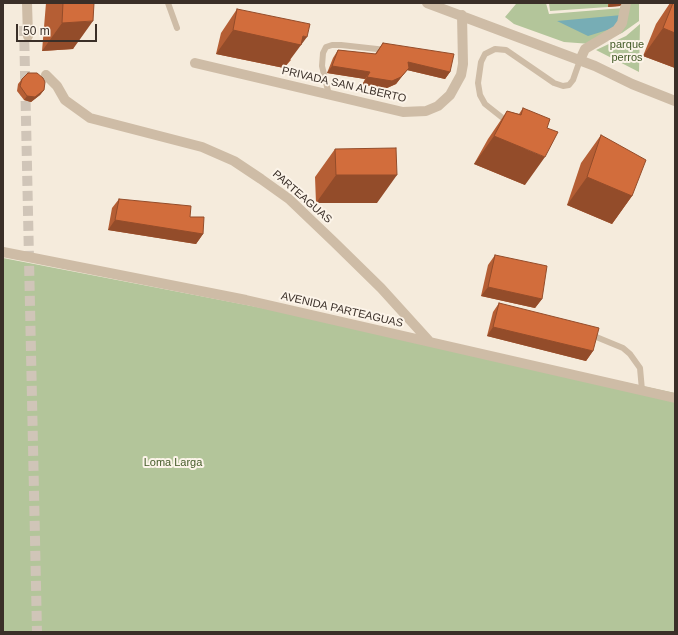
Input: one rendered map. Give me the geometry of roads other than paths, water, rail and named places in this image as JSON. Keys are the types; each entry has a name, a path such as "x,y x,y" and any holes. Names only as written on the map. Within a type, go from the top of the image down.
{"street":[{"path":"27,3 28,36"},
{"path":"430,3 580,60 675,101"},
{"path":"580,60 586,49 617,30 624,18 626,3"},
{"name":"PRIVADA SAN ALBERTO","path":"195,62 403,112 426,111 438,106 450,95 461,75 463,64 462,15"},
{"name":"PARTEAGUAS","path":"46,75 57,86 65,100 90,118 202,147 234,161 261,178 289,200 334,242 381,288 430,342"},
{"name":"AVENIDA PARTEAGUAS","path":"3,252 246,300 675,398"}],"lane":[{"path":"168,3 177,28"},
{"path":"329,95 322,66 323,53 326,47 341,45 393,51"},
{"path":"515,128 482,100 478,83 481,62 485,54 495,49 506,50 554,83 563,86 569,85 573,80 580,60"},
{"path":"579,330 623,348 630,354 640,368 642,390"}],"water":[{"path":"622,15 617,27 588,36 557,21"}],"tunnel":[{"path":"24,26 37,632"}],"park label":[{"name":"parque perros","path":"627,51"},
{"name":"Loma Larga","path":"173,463"}]}
